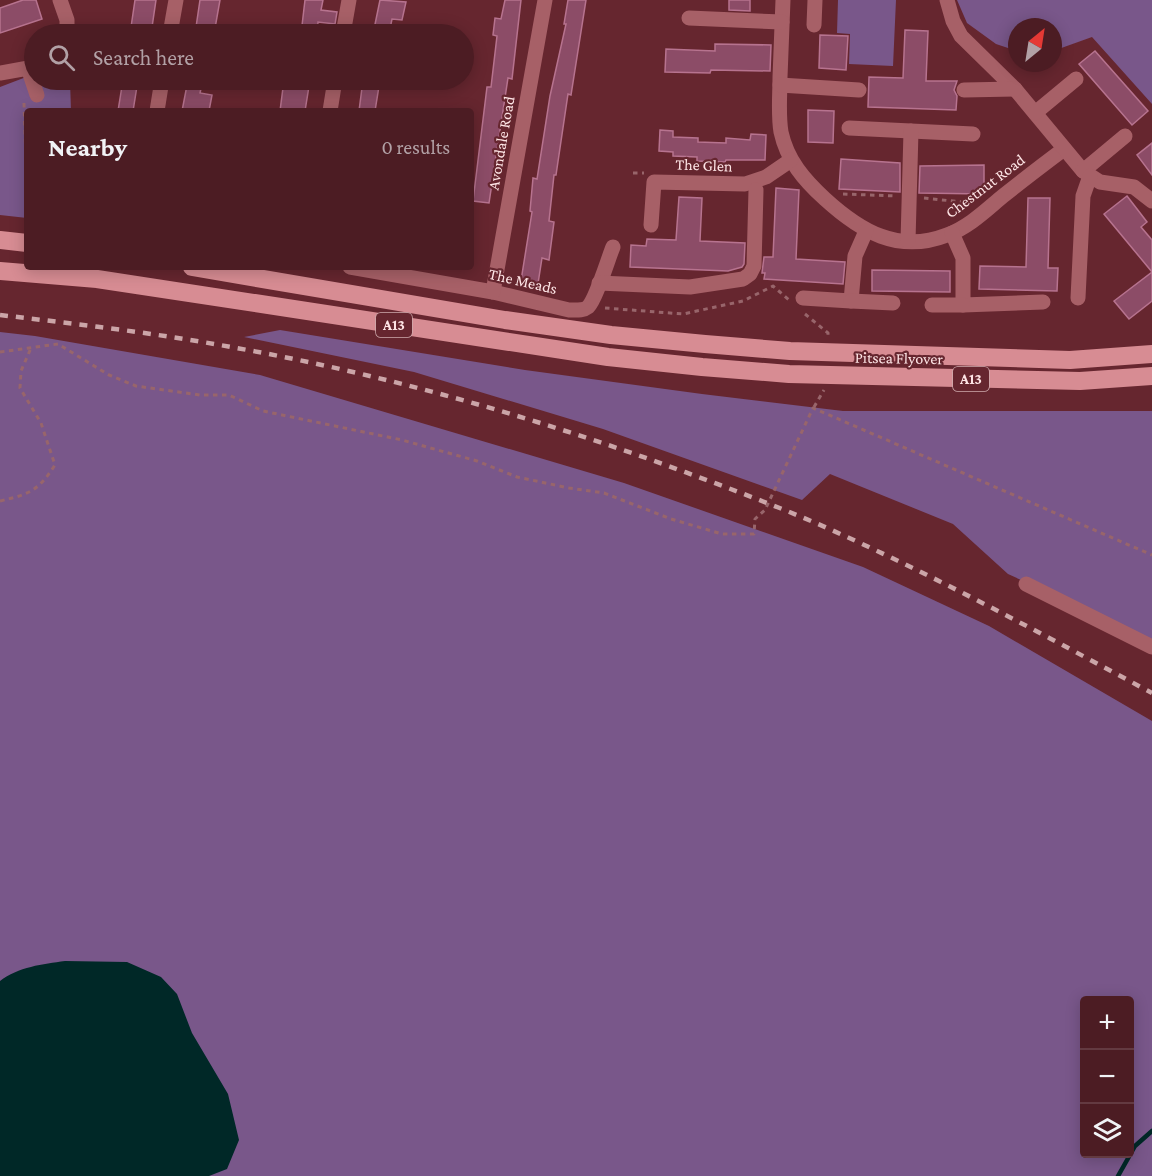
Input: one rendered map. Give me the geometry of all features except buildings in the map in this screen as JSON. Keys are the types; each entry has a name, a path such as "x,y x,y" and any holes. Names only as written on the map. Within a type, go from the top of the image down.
{"highway":[{"path":"0,240 24,243"},
{"name":"Pitsea Flyover","path":"210,270 599,334 790,351 1070,360 1152,354"},
{"name":"Pitsea Flyover","path":"0,271 119,282 608,357 789,374 1080,381 1152,378"}],"street":[{"path":"60,0 67,24"},
{"path":"172,24 176,0"},
{"path":"345,24 349,0"},
{"name":"Avondale Road","path":"493,292 544,0"},
{"name":"Chestnut Road","path":"783,0 779,118 791,160 800,174 818,192 853,224 866,231 893,240 908,241 936,239 952,233 969,224 1064,149"},
{"path":"814,0 814,25"},
{"path":"947,0 953,21 961,36 1015,89 1086,174 1100,182 1134,187 1152,201"},
{"path":"689,18 782,22"},
{"path":"0,73 24,68"},
{"path":"1035,113 1076,79"},
{"path":"780,85 859,90"},
{"path":"964,90 1015,89"},
{"path":"36,90 37,95"},
{"path":"157,108 160,90"},
{"path":"330,108 333,90"},
{"path":"849,128 973,134"},
{"path":"908,241 911,131"},
{"path":"1078,298 1086,174 1125,136"},
{"name":"The Glen","path":"651,225 654,182 745,184 766,177 791,160"},
{"path":"599,283 690,287 743,279 750,274 754,266 756,190"},
{"path":"851,301 855,256 866,231"},
{"path":"952,233 963,258 963,305"},
{"path":"588,307 613,247"},
{"name":"The Meads","path":"367,270 493,292 569,310 581,310 588,307"},
{"path":"801,306 851,301 893,303"},
{"path":"932,305 1043,302"},
{"path":"1026,584 1152,647"}],"path":[{"path":"24,108 24,97 37,95"},
{"path":"633,173 645,173"},
{"path":"843,194 909,196 981,204"},
{"path":"588,307 682,314 743,301 773,286 801,306 828,333"},
{"path":"0,352 57,344 109,375 136,386 200,395 229,395 263,411 402,440 477,460 517,477 604,493 670,519 722,534 754,534 755,519 765,510 813,408 824,391"},
{"path":"0,501 24,495 44,483 55,465 41,423 20,388 21,371 31,347"},
{"path":"813,408 1152,555"}],"shaded area":[{"path":"838,0 896,0 893,66 849,64 850,34 837,33"},
{"path":"957,0 1152,0 1152,104 1092,37 1062,48 1062,18 1008,18 1008,48 996,44 967,23"},
{"path":"24,78 24,90 70,90 71,108 24,108 24,218 0,215 0,87"},
{"path":"280,330 525,370 843,411 1152,411 1152,640 1008,574 953,524 830,474 802,500 603,429 414,372 244,337"},
{"path":"0,332 260,375 624,483 863,567 989,626 1152,721 1152,1176 0,1176"}],"water":[{"path":"65,961 127,962 161,977 177,994 192,1033 228,1094 239,1140 227,1169 209,1176 0,1176 0,981 23,969"}],"waterway":[{"path":"1118,1176 1135,1146 1152,1131"}],"railway":[{"path":"0,315 174,337 286,357 395,382 557,428 760,500 861,543 987,605 1152,693"}]}
